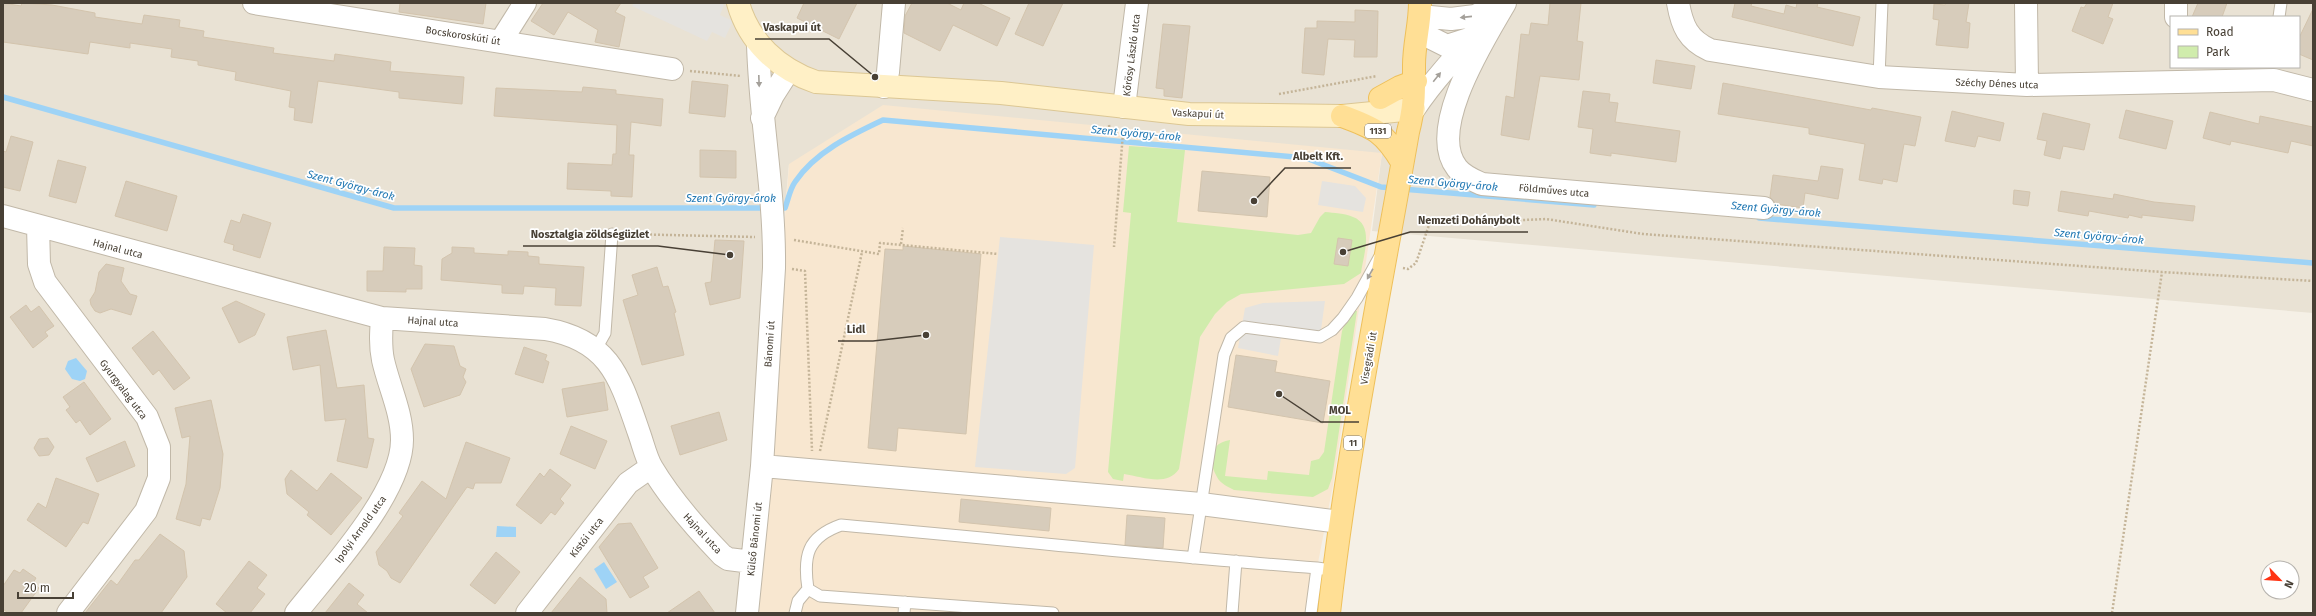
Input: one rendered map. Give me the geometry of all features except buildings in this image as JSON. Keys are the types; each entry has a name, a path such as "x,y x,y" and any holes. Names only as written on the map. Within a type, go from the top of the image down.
{"main road":[{"name":"1131","path":"738,3 758,44"},
{"name":"11","path":"1389,240 1401,169 1414,109 1416,81 1414,66 1420,15"},
{"name":"Vaskapui út","path":"758,44 765,52 790,70 816,82 1001,93 1189,114 1271,104 1380,98 1401,101 1414,109"},
{"name":"1131","path":"1380,98 1400,87 1416,81"},
{"name":"Vaskapui út","path":"1271,104 1342,116 1414,109"},
{"name":"1131","path":"1342,116 1373,127 1392,146 1401,169"},
{"name":"Visegrádi út","path":"1330,613 1325,569 1340,522 1389,240"}],"street":[{"name":"Bocskoroskúti út","path":"254,3 672,69"},
{"path":"501,41 525,3"},
{"path":"884,87 888,72 894,3"},
{"name":"Kőrösy László utca","path":"1124,107 1137,3"},
{"path":"1420,15 1451,19 1475,16 1504,3"},
{"path":"1414,109 1450,61 1504,3"},
{"name":"Földműves utca","path":"1504,3 1460,87 1448,125 1449,148 1456,168 1469,178 1482,184 1764,208"},
{"name":"Széchy Dénes utca","path":"1678,3 1680,18 1688,35 1698,44 1710,50 1880,77 2027,85 2176,74 2275,74 2313,90"},
{"path":"2026,3 2027,85"},
{"path":"2176,3 2176,16"},
{"path":"1420,15 1431,38 1447,46 1472,38"},
{"path":"758,44 762,118 774,230"},
{"path":"762,118 772,95 790,70"},
{"name":"Hajnal utca","path":"3,216 382,318 545,329 563,332 580,338 596,349 611,366 624,388 651,466 690,522 722,555 728,559 752,562"},
{"name":"Gyurgyalag utca","path":"38,226 39,264 44,282 146,417 159,447 159,478 146,511 68,613"},
{"name":"Bánomi út","path":"762,466 774,268 774,230"},
{"name":"Ipolyi Arnold utca","path":"296,613 376,511 389,488 398,464 402,440 400,418 383,360 381,343 382,318"},
{"name":"Kistói utca","path":"527,613 628,483 651,466"},
{"path":"762,466 1201,504 1340,522"},
{"name":"Külső Bánomi út","path":"747,613 762,466"}],"lane":[{"path":"1880,77 1882,3"},
{"path":"2279,16 2281,3"},
{"path":"596,349 605,332 612,234"},
{"path":"1193,558 1224,355 1231,338 1244,327 1320,337 1332,330 1343,318 1357,298 1389,240"},
{"path":"1053,613 905,607 820,596 808,589 804,568 812,544 825,531 841,525 1047,543 1098,551 1325,569"},
{"path":"1232,613 1236,561"},
{"name":"Visegrádi út","path":"1311,613 1325,569"},
{"path":"795,613 798,600 808,589"}],"path":[{"path":"672,69 759,78"},
{"path":"1271,104 1341,84"},
{"path":"1114,247 1123,132"},
{"path":"1384,267 1413,267 1429,225 1438,218 1481,222 1546,219 1644,234 2162,272 2313,281"},
{"path":"901,244 903,228"},
{"path":"612,234 774,230 862,252 878,254 880,243 998,254"},
{"path":"819,456 862,252"},
{"path":"774,268 805,271 812,456"},
{"path":"2112,613 2162,272"}],"shaded area":[{"path":"3,3 2313,3 2313,313 1372,231 1382,153 789,164 748,613 3,613"},
{"path":"634,3 721,3 724,5 720,15 733,21 725,38 712,32 707,41 632,6"},
{"path":"883,105 1382,153 1333,485 1317,568 1311,613 755,613 789,164"},
{"path":"1322,181 1355,186 1366,198 1363,212 1318,205"},
{"path":"1000,237 1094,245 1075,468 1066,474 975,467"},
{"path":"1325,301 1320,337 1282,332 1278,356 1238,348 1245,308 1263,303"}],"green space":[{"path":"1129,146 1185,150 1177,222 1298,235 1311,233 1320,217 1325,212 1336,213 1353,217 1360,221 1366,234 1366,242 1361,273 1344,284 1241,294 1227,302 1215,314 1200,337 1179,469 1174,475 1161,479 1124,474 1123,481 1113,479 1108,472 1131,213 1123,212"},
{"path":"1353,311 1357,311 1332,478 1328,489 1313,497 1234,490 1222,483 1214,471 1211,459 1212,453 1218,445 1230,440 1225,476 1267,480 1268,471 1309,475 1311,461 1319,459 1324,452 1342,331 1347,318"}],"water":[{"path":"76,358 87,371 85,379 80,381 72,379 65,369 68,361"},
{"path":"497,526 516,527 516,537 496,537"},
{"path":"604,562 617,582 606,589 594,569"}],"waterway":[{"name":"Szent György-árok","path":"3,97 394,208 767,208"},
{"name":"Szent György-árok","path":"776,208 785,208 793,185 803,171 823,153 846,138 883,120 1306,158 1381,187 1393,188"},
{"name":"Szent György-árok","path":"1402,189 1594,205"},
{"name":"Szent György-árok","path":"1759,218 2313,263"}],"place":[{"name":"Vaskapui út","path":"875,77"},
{"name":"Albelt Kft.","path":"1254,201"},
{"name":"Nemzeti Dohánybolt","path":"1343,252"},
{"name":"Nosztalgia zöldségüzlet","path":"730,255"},
{"name":"Lidl","path":"926,335"},
{"name":"MOL","path":"1279,394"}]}
